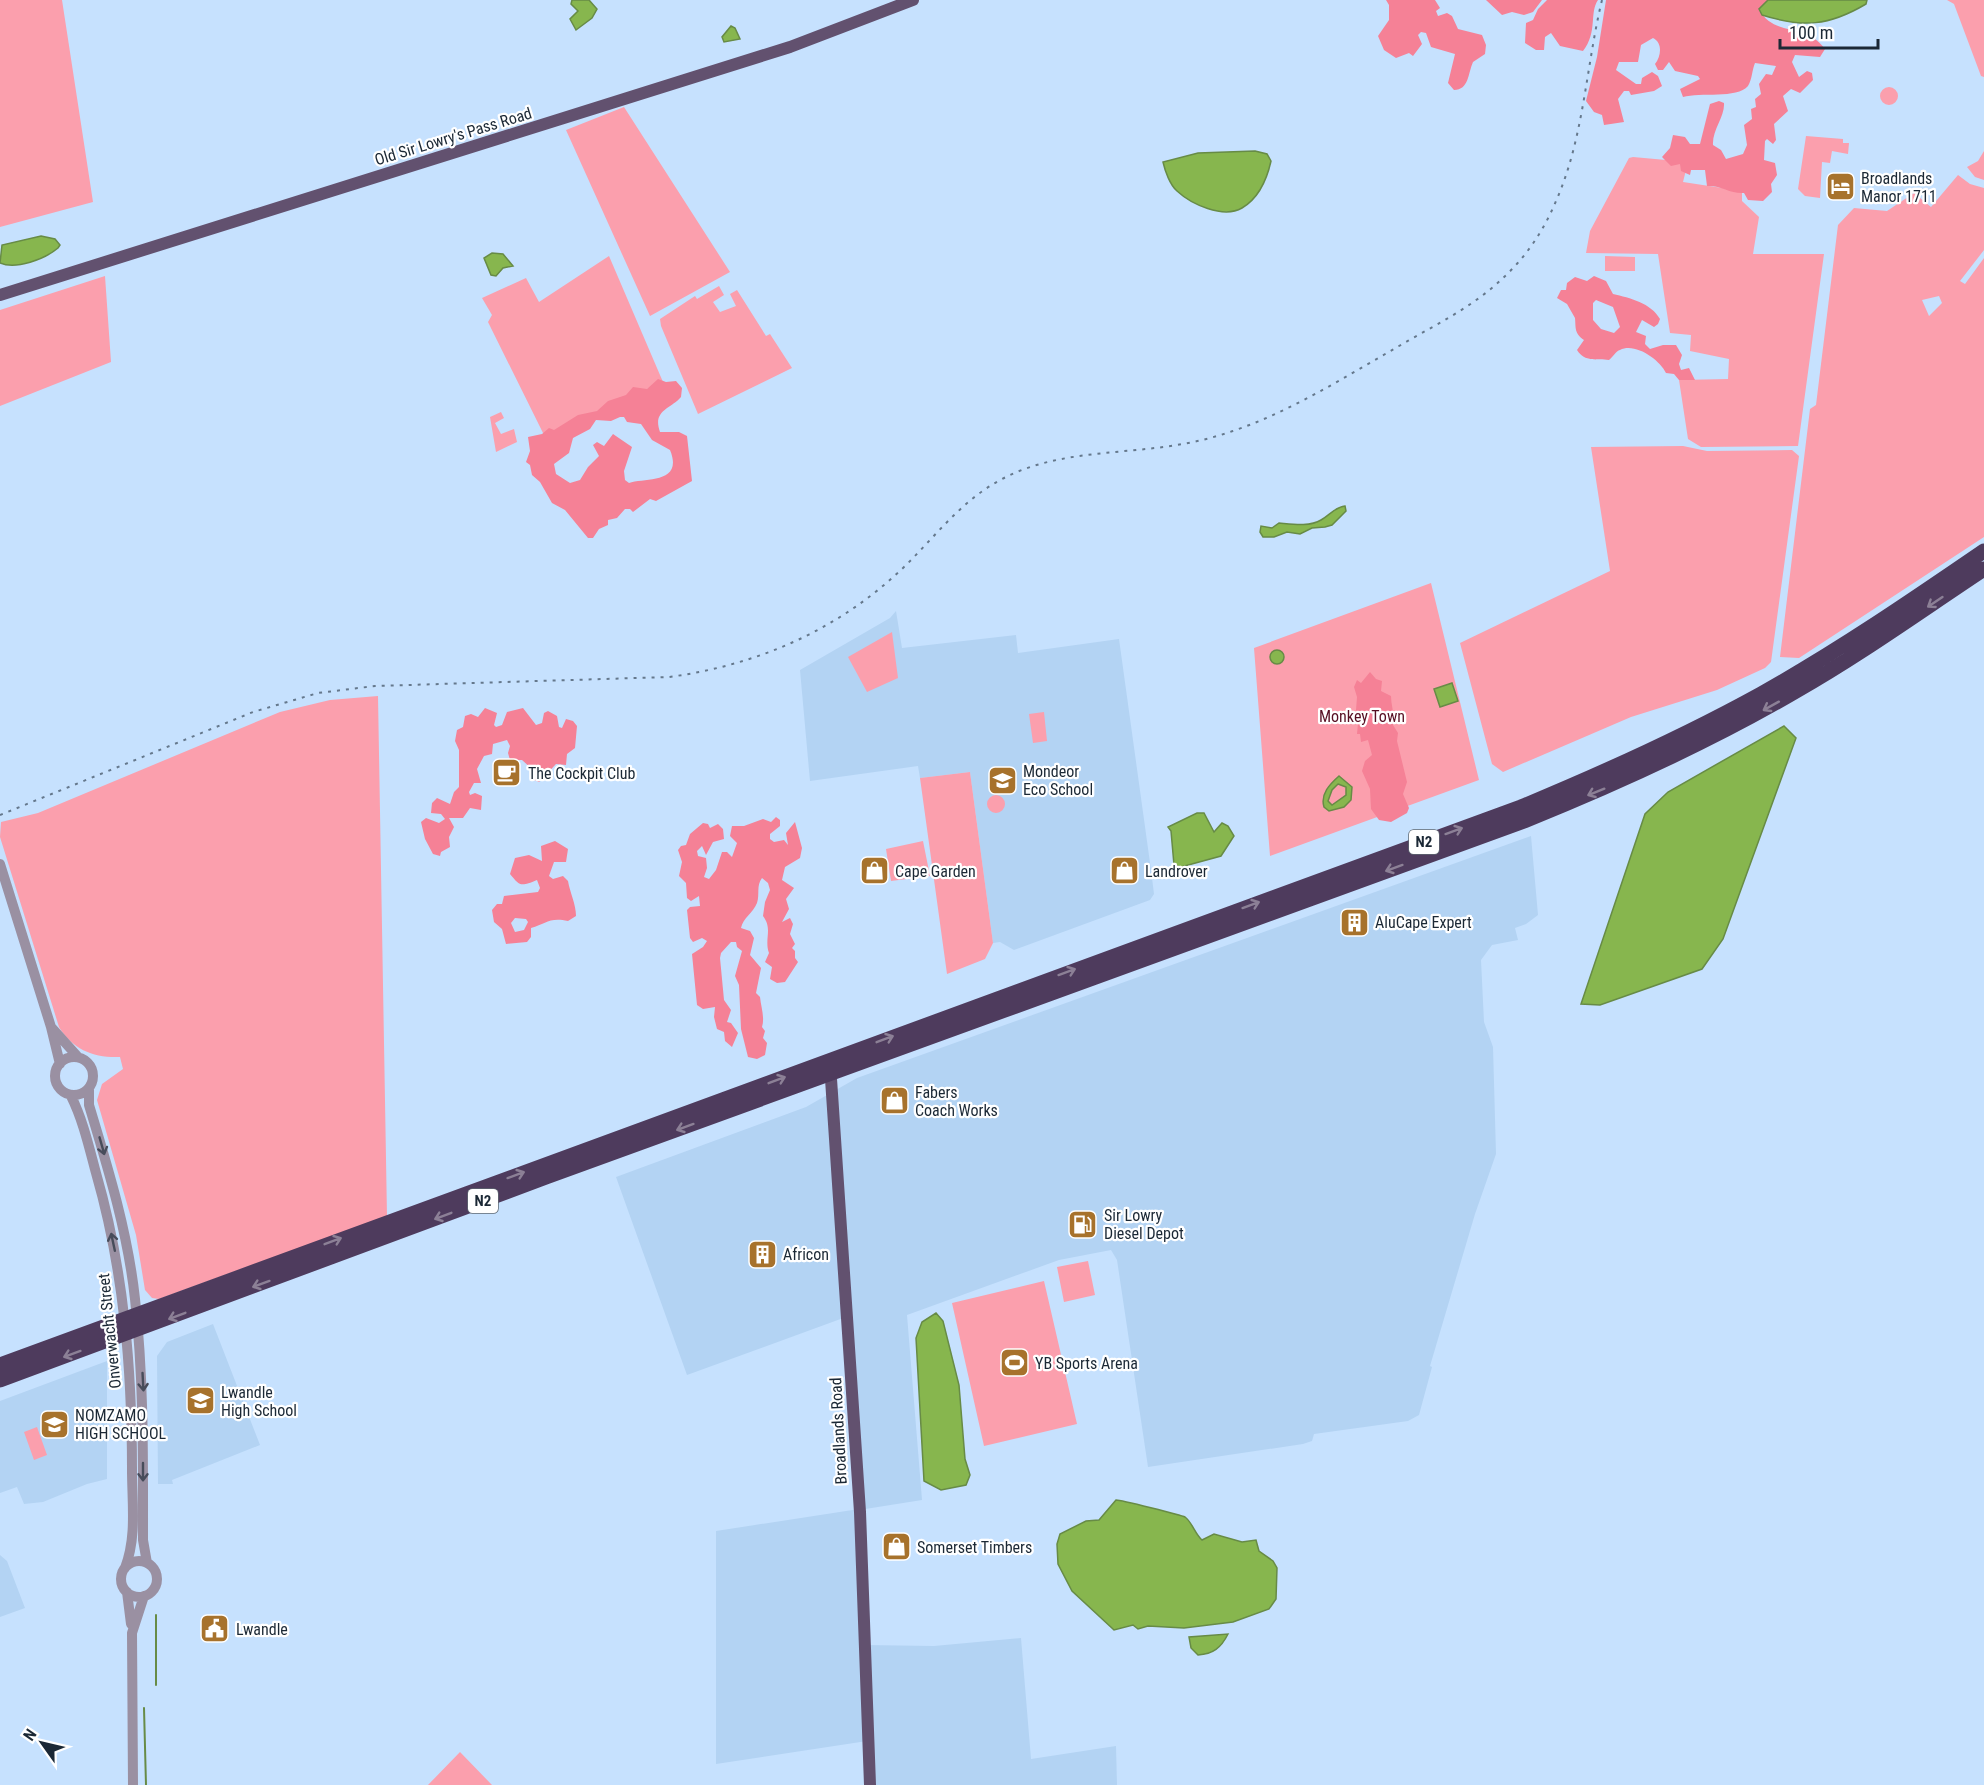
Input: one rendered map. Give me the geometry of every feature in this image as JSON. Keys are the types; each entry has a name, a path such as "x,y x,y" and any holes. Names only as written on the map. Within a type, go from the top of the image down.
{"highway":[{"name":"N2","path":"831,1068 1521,807 1598,775 1665,744 1762,694 1847,643 1984,551"},
{"name":"N2","path":"0,1365 132,1324 831,1068 1524,821 1603,789 1731,727 1797,691 1984,569"},
{"name":"N2","path":"0,1380 132,1324"}],"main road":[{"name":"Old Sir Lowry's Pass Road","path":"0,295 790,47 913,0"},
{"name":"Broadlands Road","path":"831,1068 860,1512 870,1785"}],"street":[{"path":"0,864 51,1027 60,1064"},
{"path":"51,1027 93,1070 94,1080 89,1089 81,1095 71,1096 62,1091 56,1083 55,1073 60,1064 68,1058 78,1057"},
{"name":"Onverwacht Street","path":"89,1089 89,1105 121,1223 132,1324 133,1521 132,1549 125,1568"},
{"name":"Onverwacht Street","path":"71,1096 84,1128 103,1197 143,1377 143,1540 147,1563"},
{"path":"132,1633 144,1596 152,1591 157,1580 155,1571 147,1563 133,1562 125,1568 121,1582 127,1592 132,1633 133,1785"},
{"path":"127,1592 144,1596"}],"shaded area":[{"path":"572,0 589,0 597,9 592,18 576,30 570,19 578,11 571,4"},
{"path":"1768,0 1867,0 1866,4 1840,17 1816,23 1803,23 1762,15 1759,9"},
{"path":"731,26 735,28 740,39 724,42 722,37"},
{"path":"1255,151 1267,154 1271,161 1267,175 1248,204 1226,212 1199,205 1183,196 1172,185 1163,162 1198,153"},
{"path":"41,236 55,239 60,245 52,252 30,262 14,265 0,263 2,245"},
{"path":"492,253 503,254 513,266 503,268 496,276 491,275 484,258"},
{"path":"1345,506 1346,511 1332,525 1312,528 1300,534 1287,532 1274,537 1263,537 1260,532 1261,526 1272,528 1279,523 1311,524"},
{"name":"Mondeor Eco School","path":"896,611 902,648 1016,635 1018,653 1119,639 1154,894 1150,900 1014,950 1000,942 993,943 970,772 920,778 918,766 810,781 800,670 890,618"},
{"path":"1274,650 1280,650 1284,657 1280,664 1274,664 1270,660 1270,654"},
{"path":"1452,683 1458,701 1440,707 1434,689"},
{"path":"1784,726 1796,738 1723,939 1702,969 1600,1005 1581,1004 1645,814 1668,792"},
{"path":"1339,776 1352,787 1351,800 1344,807 1329,811 1324,807 1323,798","holes":["1338,784 1346,787 1346,795 1332,805 1328,801 1332,790"]},
{"path":"1197,813 1204,813 1214,832 1222,823 1228,826 1234,836 1221,856 1181,867 1174,865 1171,831 1168,827"},
{"path":"1531,836 1538,915 1526,924 1515,928 1518,940 1492,945 1481,960 1484,1022 1493,1047 1496,1154 1475,1214 1430,1366 1432,1367 1419,1415 1408,1421 1314,1434 1312,1441 1303,1444 1148,1467 1117,1260 1111,1250 1059,1260 907,1315 922,1500 859,1510 864,1645 934,1646 1021,1638 1031,1759 1116,1746 1117,1785 870,1785 867,1741 716,1764 716,1531 859,1509 846,1317 687,1375 616,1177 806,1107 857,1078"},
{"path":"936,1313 943,1321 959,1385 965,1459 970,1475 966,1485 941,1490 924,1481 916,1338 922,1322"},
{"name":"Lwandle High School","path":"213,1324 260,1445 172,1480 173,1484 158,1484 157,1356 167,1342"},
{"name":"NOMZAMO HIGH SCHOOL","path":"107,1361 107,1479 87,1484 43,1502 24,1504 17,1487 0,1493 0,1401"},
{"path":"1116,1500 1185,1517 1202,1540 1214,1534 1242,1542 1256,1540 1259,1551 1273,1561 1277,1568 1276,1599 1269,1609 1233,1622 1184,1628 1148,1626 1138,1629 1133,1625 1114,1630 1072,1591 1058,1564 1057,1544 1060,1534 1086,1521 1099,1520"},
{"path":"0,1555 7,1561 25,1608 0,1617"},
{"path":"1228,1634 1219,1647 1212,1652 1198,1655 1191,1648 1189,1637"}],"green space":[{"path":"0,0 62,0 93,202 0,227"},
{"path":"1386,0 1435,0 1440,8 1436,11 1438,16 1447,13 1452,16 1458,29 1482,35 1486,45 1485,54 1473,62 1463,87 1454,90 1448,83 1455,54 1431,47 1426,33 1421,32 1418,35 1422,44 1413,56 1409,53 1396,58 1384,50 1378,36 1389,20 1389,5"},
{"path":"1486,0 1542,0 1533,12 1524,15 1512,12 1502,15"},
{"path":"1547,0 1598,0 1595,5 1588,44 1583,51 1560,46 1551,33 1545,37 1544,50 1536,50 1525,43 1526,23 1533,20 1538,9"},
{"path":"1606,0 1768,0 1759,9 1765,18 1773,24 1808,35 1817,40 1825,49 1820,57 1795,55 1792,62 1799,77 1807,71 1812,73 1813,80 1800,93 1791,89 1783,96 1788,111 1774,124 1776,140 1773,144 1767,139 1765,141 1764,160 1775,163 1777,175 1771,184 1772,192 1763,201 1748,200 1744,193 1707,186 1705,170 1691,170 1690,175 1681,171 1680,164 1671,166 1662,157 1670,148 1673,135 1685,137 1690,144 1700,144 1710,104 1719,101 1724,103 1724,108 1714,134 1713,145 1721,150 1726,159 1743,154 1747,145 1744,125 1752,119 1751,109 1756,107 1755,99 1761,94 1759,84 1766,74 1772,75 1776,66 1755,63 1748,86 1743,90 1727,94 1683,97 1680,89 1700,79 1698,76 1675,71 1669,62 1663,70 1658,70 1655,64 1660,54 1660,46 1653,38 1641,45 1638,62 1619,62 1616,70 1636,84 1641,84 1642,78 1652,72 1658,76 1662,86 1654,91 1631,95 1629,91 1624,91 1618,99 1624,122 1604,125 1602,115 1594,112 1586,101 1597,57"},
{"path":"1947,0 1984,0 1984,77 1981,76 1954,4"},
{"path":"1889,87 1895,90 1898,96 1895,102 1889,105 1883,102 1880,96 1883,90"},
{"path":"624,107 730,272 650,316 566,130"},
{"path":"1806,136 1843,139 1843,143 1849,143 1848,154 1832,151 1830,163 1822,162 1820,198 1805,196 1798,189"},
{"path":"1984,151 1984,180 1975,177 1967,167 1978,161"},
{"path":"1629,158 1688,162 1683,182 1742,191 1742,201 1759,217 1753,254 1824,254 1798,446 1701,447 1688,439 1679,380 1728,379 1729,359 1690,351 1691,335 1670,333 1658,254 1586,253 1590,231"},
{"path":"1958,175 1970,184 1984,188 1984,250 1960,281 1965,284 1984,258 1984,537 1799,658 1780,657 1810,409 1816,405 1838,225 1854,208 1887,211 1914,193 1931,207","holes":["1939,296 1942,303 1929,316 1922,300"]},
{"path":"609,256 663,382 544,435 488,322 492,315 482,298 526,278 539,302"},
{"path":"1605,256 1635,257 1635,271 1605,271"},
{"path":"105,276 111,362 0,406 0,310"},
{"path":"1594,276 1606,281 1613,294 1633,299 1656,313 1660,319 1658,324 1654,327 1642,320 1636,332 1646,336 1645,344 1650,349 1663,345 1676,345 1682,355 1679,364 1681,370 1689,368 1695,380 1679,380 1674,374 1666,373 1653,358 1633,348 1619,351 1609,360 1587,358 1580,354 1577,350 1584,340 1577,333 1575,318 1567,304 1557,298 1561,290 1566,290 1567,283 1575,277 1587,281","holes":["1596,300 1613,307 1620,327 1614,333 1601,329 1593,320 1593,303"]},
{"path":"719,286 724,295 713,302 720,312 736,306 730,294 737,290 766,336 770,334 792,368 698,414 660,319 695,296 697,299"},
{"path":"658,379 666,382 676,381 682,388 681,397 660,414 658,425 660,432 679,432 687,436 692,481 656,501 650,499 633,512 625,509 617,518 608,520 608,525 599,529 593,538 588,538 565,510 552,503 540,482 532,475 530,465 526,462 530,451 528,437 542,434 549,428 554,430 578,415 597,411 608,401 626,395 633,387 647,389","holes":["624,417 627,422 641,424 652,440 670,450 673,461 672,469 667,474 629,483 625,480 624,471 632,447 613,434 604,446 597,442 593,445 599,456 580,480 570,483 556,474 554,464 569,453 573,438 590,429 596,420 611,421"]},
{"path":"501,412 504,418 495,423 501,434 514,429 517,442 496,452 490,417"},
{"path":"1683,446 1707,451 1792,450 1799,456 1771,662 1765,668 1717,690 1631,717 1503,772 1492,764 1460,643 1610,571 1591,447"},
{"name":"Monkey Town","path":"1431,583 1479,780 1270,856 1254,648"},
{"path":"892,632 898,678 867,692 848,657"},
{"path":"1370,672 1376,679 1382,681 1381,691 1391,696 1393,725 1398,733 1397,741 1407,782 1403,794 1409,808 1407,813 1391,822 1379,820 1371,809 1370,789 1362,771 1365,761 1372,755 1368,740 1361,742 1360,734 1357,734 1359,713 1356,710 1357,697 1354,687 1357,680 1361,683"},
{"path":"378,696 387,1216 159,1299 152,1298 145,1290 136,1235 97,1100 102,1084 123,1069 120,1057 101,1056 85,1051 71,1042 59,1027 0,837 1,822 38,813 280,712 330,700"},
{"path":"485,708 497,713 494,725 496,727 502,725 507,712 523,708 536,725 542,723 544,713 548,711 557,716 559,727 562,728 566,719 573,721 577,726 575,748 567,754 566,765 556,764 539,782 532,779 532,769 522,760 510,760 508,753 510,746 507,740 493,744 492,754 484,756 477,769 481,783 474,783 469,792 470,795 475,793 482,796 481,810 470,808 463,818 449,818 454,827 449,837 450,847 441,852 440,856 433,854 425,839 421,822 426,818 439,823 445,819 441,814 431,813 432,803 437,798 450,804 454,792 459,787 459,750 455,741 457,730 463,727 465,716 471,714 478,717"},
{"path":"1044,712 1047,741 1033,743 1029,714"},
{"path":"970,772 993,943 985,959 947,974 920,778"},
{"path":"992,795 1000,795 1005,800 1003,811 992,813 987,808 987,800"},
{"path":"776,817 780,820 780,826 770,834 770,839 774,842 784,840 788,845 786,833 795,822 802,848 800,858 785,867 782,880 794,888 786,899 789,909 782,922 790,918 793,924 790,934 795,944 792,948 798,962 785,982 777,983 770,979 772,967 765,962 769,953 768,930 763,916 770,890 768,883 762,878 757,903 741,928 750,931 754,938 750,955 761,968 756,993 760,997 762,1027 765,1031 763,1038 767,1043 765,1055 757,1059 748,1057 741,1029 739,985 735,976 742,951 737,947 736,942 731,942 721,953 720,958 724,1000 731,1010 727,1022 731,1023 738,1033 732,1047 725,1041 724,1032 717,1029 714,1017 715,1007 703,1009 697,1005 692,954 703,947 707,941 702,938 693,942 690,938 687,910 690,907 700,906 699,896 691,901 687,898 686,883 679,876 682,862 678,850 681,846 686,845 690,834 703,823 708,824 710,828 718,824 723,829 724,839 713,842 706,855 702,846 697,851 698,856 706,858 707,868 704,877 709,879 716,870 722,852 727,852 732,857 737,843 730,836 732,826 744,826 763,819 771,822"},
{"path":"555,841 568,849 566,862 554,862 549,876 553,879 563,876 568,881 576,916 568,921 552,920 531,928 531,937 527,942 506,944 502,929 494,922 492,910 497,904 502,904 504,896 538,892 540,888 537,880 521,884 510,874 515,858 529,855 542,861 541,846","holes":["515,918 526,919 528,922 524,930 515,932 511,923"]},
{"path":"923,841 930,876 891,881 886,849"},
{"path":"1088,1261 1095,1295 1064,1302 1057,1267"},
{"name":"YB Sports Arena","path":"1044,1281 1077,1424 984,1446 952,1303"},
{"path":"37,1427 47,1455 34,1460 24,1432"},
{"path":"460,1752 492,1785 428,1785"}],"waterway":[{"path":"156,1615 156,1685"},
{"path":"144,1708 146,1785"}],"railway":[{"path":"0,815 253,712 318,693 375,686 669,677 734,664 795,641 852,610 903,568 963,507 1006,477 1029,467 1077,456 1202,440 1254,423 1304,400 1466,307 1503,278 1527,252 1551,212 1573,152 1602,0"}],"place":[{"name":"Broadlands Manor 1711","path":"1840,187"},
{"name":"The Cockpit Club","path":"507,773"},
{"name":"Mondeor Eco School","path":"1002,780"},
{"name":"Cape Garden","path":"874,871"},
{"name":"Landrover","path":"1124,871"},
{"name":"AluCape Expert","path":"1354,922"},
{"name":"Fabers Coach Works","path":"894,1101"},
{"name":"Sir Lowry Diesel Depot","path":"1083,1224"},
{"name":"Africon","path":"762,1254"},
{"name":"YB Sports Arena","path":"1014,1363"},
{"name":"Lwandle High School","path":"200,1401"},
{"name":"NOMZAMO HIGH SCHOOL","path":"54,1424"},
{"name":"Somerset Timbers","path":"896,1547"},
{"name":"Lwandle","path":"215,1629"}]}
